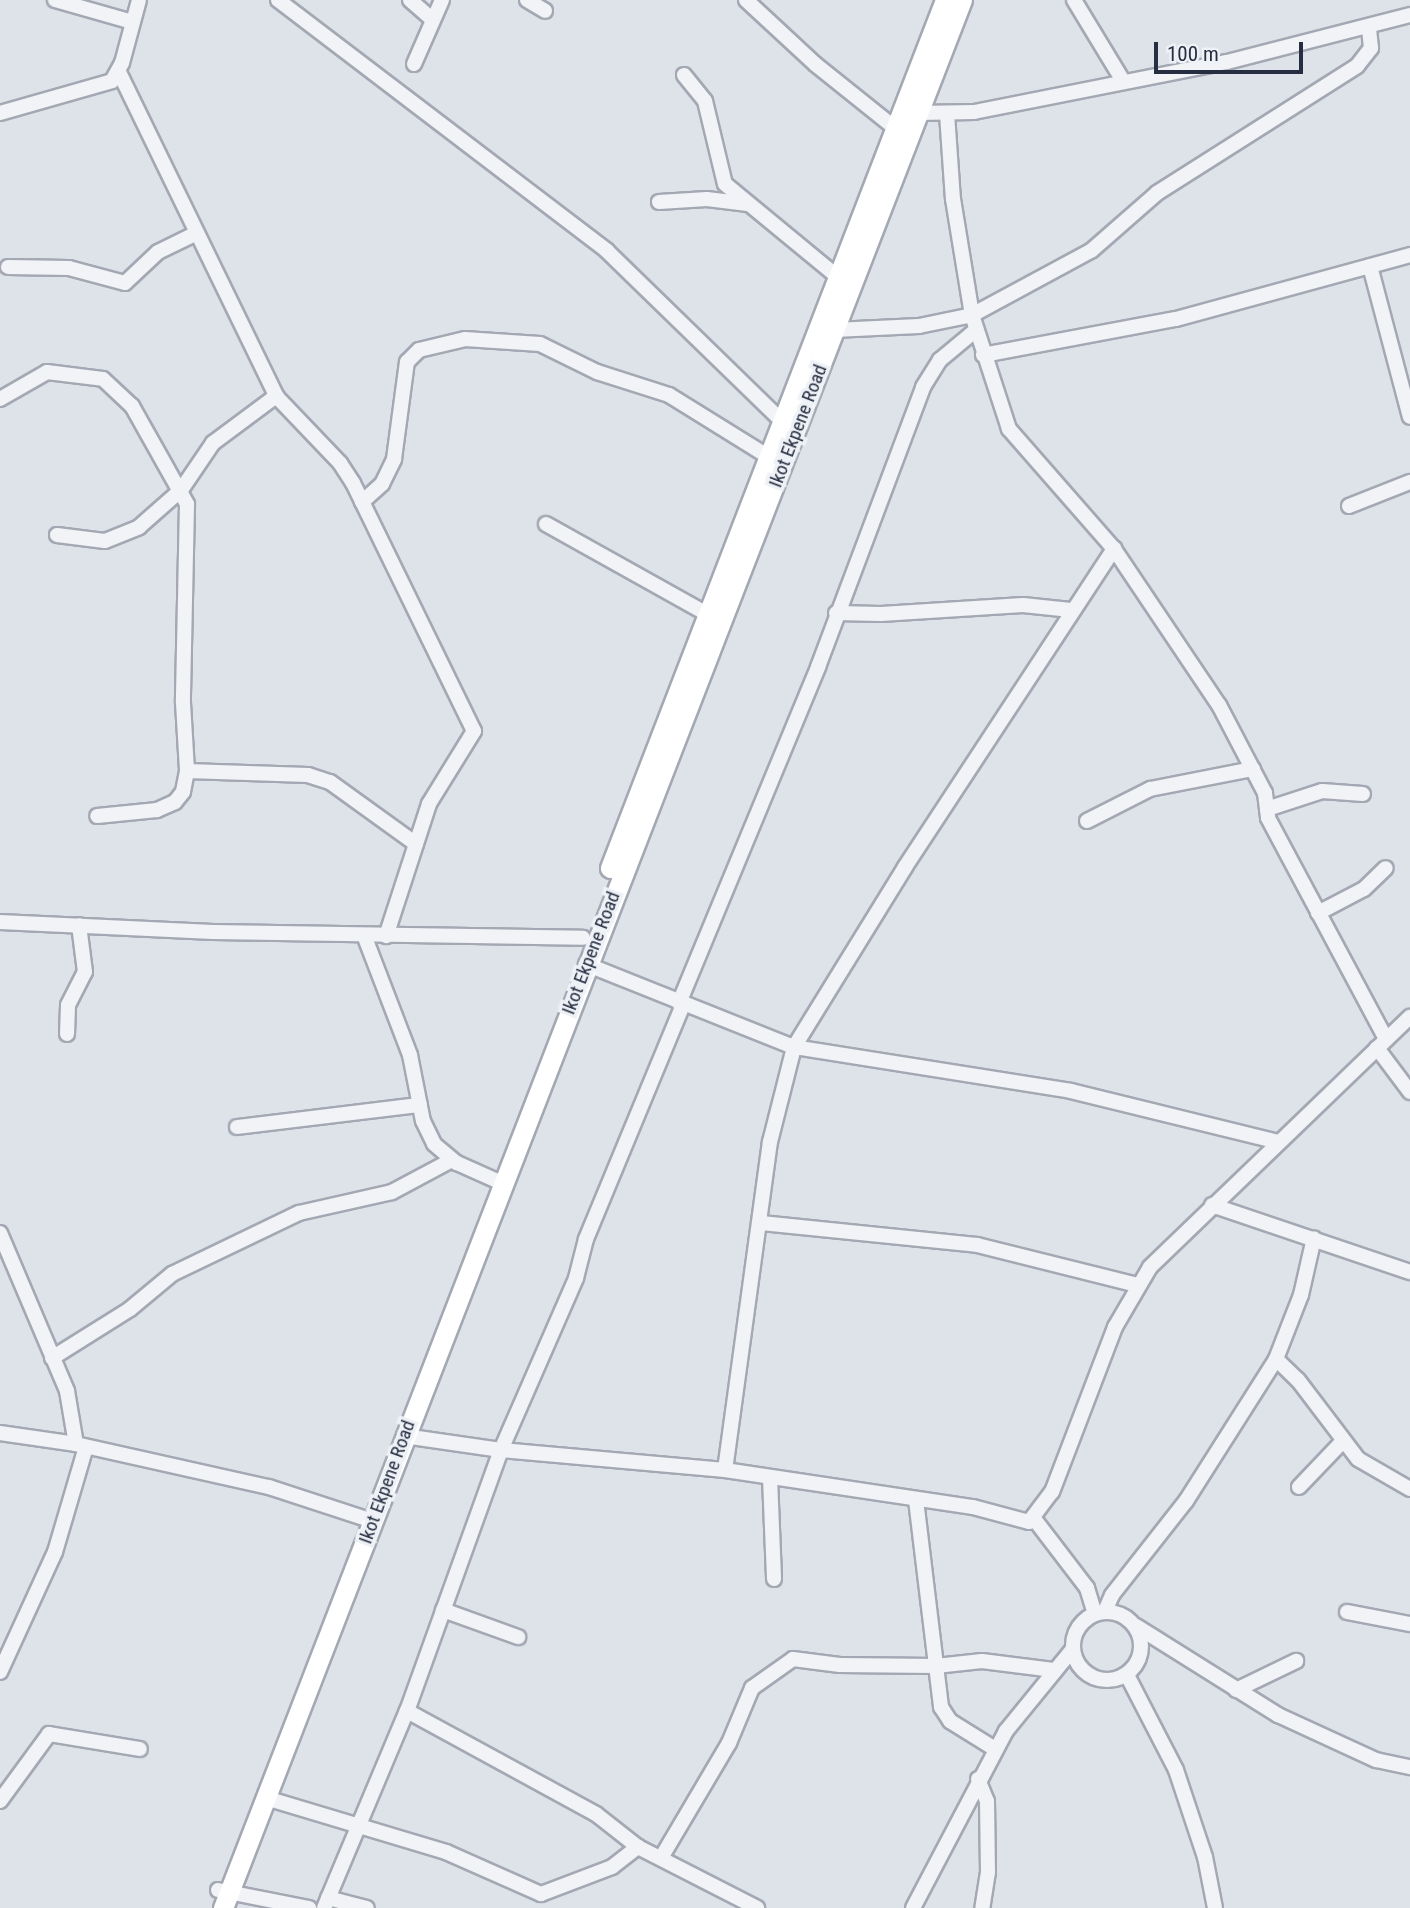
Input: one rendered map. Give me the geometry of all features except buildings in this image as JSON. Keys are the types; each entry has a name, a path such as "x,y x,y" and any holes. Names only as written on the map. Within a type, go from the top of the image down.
{"highway":[{"name":"Ikot Ekpene Road","path":"220,1899 266,1798 368,1519 404,1436 583,938 945,0"},
{"name":"Ikot Ekpene Road","path":"220,1899 497,1180 586,964 962,0"}],"street":[{"path":"55,0 132,22"},
{"path":"0,113 100,87 119,72 139,0"},
{"path":"278,0 607,251 782,421"},
{"path":"410,0 433,20"},
{"path":"414,64 442,0"},
{"path":"527,0 545,11"},
{"path":"746,0 815,64 895,128"},
{"path":"1074,0 1123,81"},
{"path":"918,113 947,114 1123,81 1368,29 1410,15"},
{"path":"834,330 919,326 972,316 1092,250 1157,193 1357,66 1371,48 1368,29"},
{"path":"119,72 276,396 340,463 362,502 474,731 429,804 386,936"},
{"path":"684,75 705,101 725,184 838,277"},
{"path":"947,114 953,199 972,316 996,401 1017,441 1114,550 1190,659 1253,769 1265,793 1266,809 1381,1043 1410,1092"},
{"path":"659,202 707,199 750,204"},
{"path":"8,267 69,268 125,283 158,251 197,233"},
{"path":"983,355 1176,319 1410,256"},
{"path":"1370,266 1410,417"},
{"path":"367,1908 326,1903 407,1711 501,1450 576,1278 586,1239 923,387 940,360 976,330"},
{"path":"362,502 382,484 394,459 407,362 419,350 465,339 540,344 597,372 669,395 769,457"},
{"path":"0,399 47,372 103,379 132,406 168,476 181,489 187,504 183,703 187,771 183,792 165,808 97,816"},
{"path":"57,535 104,541 122,537 139,527 181,489 213,443 276,396"},
{"path":"1349,506 1410,482"},
{"path":"546,524 707,614"},
{"path":"725,1470 772,1131 794,1047 1071,610 1114,550"},
{"path":"836,612 881,614 1023,605 1071,610"},
{"path":"1087,821 1150,789 1253,769"},
{"path":"187,771 308,775 330,782 416,844"},
{"path":"1266,809 1332,790 1363,794"},
{"path":"1318,913 1364,889 1386,868"},
{"path":"0,922 386,936 583,938"},
{"path":"67,1034 68,1005 85,972 79,925"},
{"path":"364,935 410,1055 420,1105 434,1144 452,1160 497,1180"},
{"path":"586,964 794,1047 1071,1091 1278,1142"},
{"path":"404,1436 501,1450 725,1470 973,1507 1026,1523 1035,1520 1065,1463 1115,1327 1138,1285 1212,1205 1410,1017"},
{"path":"237,1127 420,1105"},
{"path":"52,1358 183,1268 299,1213 392,1192 452,1160"},
{"path":"1212,1205 1410,1272"},
{"path":"761,1223 977,1245 1138,1285"},
{"path":"0,1233 73,1410 81,1446 55,1552 0,1672"},
{"path":"1136,1626 1140,1652 1127,1675 1109,1681 1092,1678 1078,1666 1072,1650 1075,1632 1100,1613 1186,1501 1276,1359 1301,1295 1314,1238"},
{"path":"1276,1359 1298,1380 1342,1442 1380,1475 1410,1489"},
{"path":"0,1433 81,1446 269,1487 368,1519"},
{"path":"1299,1487 1342,1442"},
{"path":"770,1478 774,1579"},
{"path":"916,1500 936,1666 945,1714 995,1749"},
{"path":"1035,1520 1087,1588 1100,1613 1136,1626 1278,1715 1353,1750 1410,1767"},
{"path":"443,1610 518,1637"},
{"path":"1347,1612 1410,1624"},
{"path":"913,1908 995,1749 1053,1670 1072,1650"},
{"path":"660,1858 729,1742 746,1699 761,1679 798,1658 840,1665 936,1666 982,1661 1053,1670"},
{"path":"1236,1690 1296,1661"},
{"path":"1127,1675 1176,1770 1205,1857 1215,1908"},
{"path":"407,1711 596,1814 638,1847 757,1908"},
{"path":"0,1801 49,1734 140,1749"},
{"path":"978,1779 987,1801 988,1872 982,1908"},
{"path":"266,1798 361,1824 446,1852 541,1894 612,1867 638,1847"},
{"path":"220,1899 309,1908"}]}
